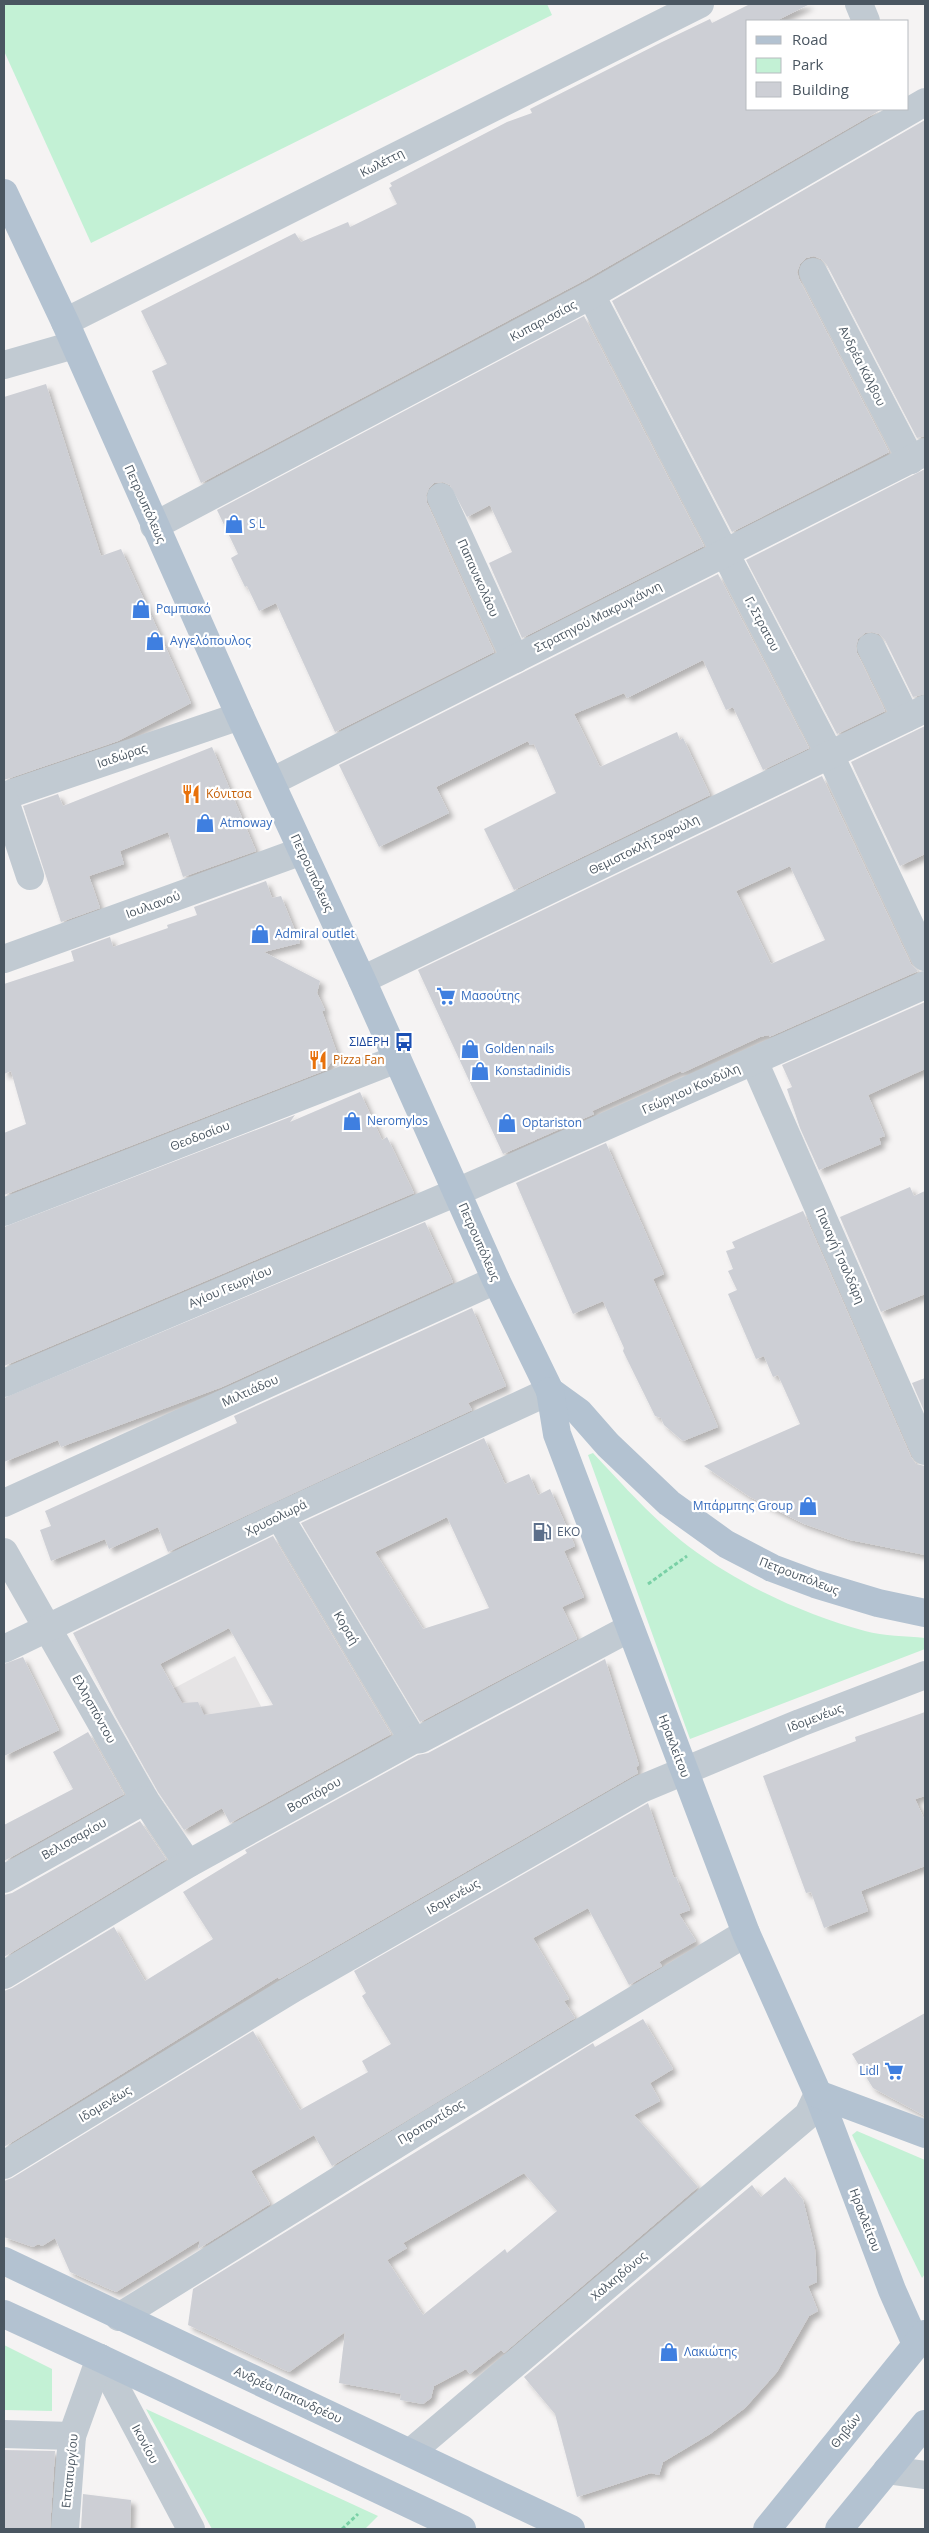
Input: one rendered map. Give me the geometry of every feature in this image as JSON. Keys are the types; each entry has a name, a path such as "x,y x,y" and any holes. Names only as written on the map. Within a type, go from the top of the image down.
{"main road":[{"name":"Πετρουπόλεως","path":"4,193 70,334 154,526 362,980 496,1280 550,1391 579,1412 608,1445 669,1502 714,1536 772,1568 815,1584 878,1603 925,1613"},
{"name":"Ηρακλείτου","path":"550,1391 557,1434 683,1771 746,1933 818,2094 892,2290 921,2339"},
{"path":"818,2094 925,2134"},
{"name":"Ανδρέα Παπανδρέου","path":"4,2261 120,2317 412,2452 571,2529"},
{"path":"4,2314 462,2529"},
{"name":"Θηβών","path":"767,2529 921,2339"},
{"path":"839,2529 925,2424"}],"street":[{"name":"Κωλέττη","path":"4,366 70,334 700,4"},
{"path":"858,4 866,20"},
{"name":"Κυπαρισσίας","path":"154,526 592,295 909,110"},
{"name":"Ανδρέα Κάλβου","path":"813,272 918,456"},
{"name":"Γ. Στρατου","path":"592,295 830,755 925,957"},
{"name":"Στρατηγού Μακρυγιάννη","path":"271,782 918,456"},
{"name":"Παπανικολάου","path":"441,497 515,660"},
{"path":"871,647 916,713"},
{"name":"Θεμιστοκλή Σοφούλη","path":"362,980 916,713"},
{"name":"Ισιδώρας","path":"4,797 240,716"},
{"path":"4,797 30,876"},
{"name":"Ιουλιανού","path":"4,959 302,851"},
{"name":"Γεώργιου Κονδύλη","path":"457,1192 925,985"},
{"name":"Θεοδοσίου","path":"4,1212 397,1059"},
{"name":"Παναγή Τσαλδάρη","path":"754,1060 925,1451"},
{"name":"Αγίου Γεωργίου","path":"4,1383 457,1192"},
{"name":"Μιλτιάδου","path":"4,1503 496,1280"},
{"name":"Χρυσολωρά","path":"4,1649 49,1629 279,1516 550,1391"},
{"name":"Κοραή","path":"279,1516 413,1740"},
{"name":"Ελλησπόντου","path":"4,1552 145,1800 188,1864"},
{"name":"Βοσπόρου","path":"4,1975 188,1864 413,1740 421,1739 625,1616"},
{"name":"Ιδομενέως","path":"4,2165 294,1988 641,1789 925,1675"},
{"name":"Βελισσαρίου","path":"4,1879 145,1800"},
{"name":"Προποντίδος","path":"120,2317 429,2124 746,1933"},
{"name":"Χαλκηδόνος","path":"412,2452 808,2115 818,2094"},
{"name":"Επταπυργίου","path":"65,2529 72,2436 100,2358"},
{"name":"Ικονίου","path":"100,2358 191,2529"},
{"path":"4,2434 72,2436"},
{"path":"887,2470 925,2475"}],"path":[{"path":"625,1616 714,1536"}],"shaded area":[{"path":"235,1656 264,1712 147,1773 127,1735 163,1694"}],"green space":[{"path":"4,4 547,4 552,15 91,243 4,51"},
{"path":"593,1453 663,1525 708,1560 751,1586 795,1607 865,1631 925,1638 925,1649 690,1739 588,1455"},
{"path":"857,2131 925,2160 925,2274 922,2278 852,2135"},
{"path":"4,2345 52,2369 52,2411 4,2410"},
{"path":"146,2409 378,2516 365,2529 212,2529"}],"building":[{"path":"750,4 810,4 778,20 746,20 746,110 880,110 583,281 201,483 152,371 167,364 141,311 295,233 301,242 348,222 350,227 397,204 389,188 392,186 390,183 507,122 532,113 530,109 662,42 710,19 712,23"},
{"path":"925,120 925,436 917,438 827,265 821,259 814,256 806,258 800,264 797,272 799,279 889,452 732,532 612,301"},
{"path":"584,316 704,546 522,638 489,563 512,552 490,505 467,517 450,485 443,482 434,483 426,495 427,503 494,652 335,732 276,603 259,611 247,586 245,587 231,558 238,554 217,510"},
{"path":"46,384 101,556 121,549 191,703 118,741 4,780 4,397"},
{"path":"925,469 925,694 913,697 885,640 879,634 865,633 858,639 857,653 885,711 837,734 746,560"},
{"path":"718,574 809,748 763,770 733,707 726,710 703,660 627,698 624,693 574,714 600,767 677,732 680,740 683,738 710,795 514,890 484,829 556,793 534,744 530,745 528,741 436,787 449,813 379,847 339,765"},
{"path":"925,726 925,854 900,866 851,762"},
{"path":"212,747 256,851 183,877 168,832 120,851 124,864 89,876 100,908 61,922 23,806 58,794 63,806"},
{"path":"822,776 911,964 918,971 769,1037 769,1035 760,1037 682,1073 681,1071 592,1111 594,1114 503,1154 418,970","holes":["790,866 825,940 771,964 736,891"]},
{"path":"266,881 272,898 281,896 300,943 264,952 320,981 317,993 325,1010 322,1011 337,1053 326,1070 4,1195 4,1133 26,1124 11,1071 4,1074 4,984 74,961 71,951 110,937 113,947 168,928 167,925 197,915 194,907"},
{"path":"925,1002 925,1069 868,1095 885,1136 879,1138 881,1144 819,1170 800,1128 787,1089 792,1087 782,1065"},
{"path":"360,1092 382,1140 387,1137 414,1193 4,1366 4,1227 295,1115 290,1122"},
{"path":"606,1143 664,1274 653,1279 718,1427 683,1441 664,1425 661,1418 655,1416 623,1351 624,1348 603,1301 573,1314 516,1183"},
{"path":"910,1187 914,1196 925,1191 925,1294 881,1312 840,1217"},
{"path":"803,1211 911,1457 916,1464 925,1466 925,1555 850,1540 804,1524 750,1497 704,1466 800,1424 778,1375 773,1377 764,1356 756,1359 728,1294 737,1290 728,1271 733,1269 726,1251 735,1248 732,1242"},
{"path":"425,1222 453,1282 222,1387 61,1447 58,1440 4,1462 4,1398"},
{"path":"472,1308 506,1386 468,1403 472,1410 168,1552 158,1527 109,1549 105,1539 51,1561 40,1530 51,1526 45,1511 237,1423 234,1416"},
{"path":"925,1378 925,1413 912,1383"},
{"path":"484,1438 505,1484 529,1474 538,1495 550,1489 575,1546 564,1551 584,1597 562,1607 577,1639 420,1722 301,1523","holes":["447,1517 489,1608 423,1629 375,1552"]},
{"path":"273,1536 391,1734 230,1823 222,1808 184,1830 158,1792 116,1717 73,1633","holes":["229,1628 273,1705 204,1715 198,1702 182,1703 160,1664"]},
{"path":"23,1657 59,1730 4,1756 4,1664"},
{"path":"605,1659 639,1765 636,1767 638,1773 279,1979 278,1977 4,2147 4,1991 114,1927 145,1981 213,1939 183,1892 247,1853 245,1850 418,1755 428,1753"},
{"path":"925,1712 925,1796 915,1799 925,1821 925,1866 861,1891 868,1911 824,1928 811,1892 806,1893 763,1776 856,1741 855,1737"},
{"path":"88,1732 124,1794 4,1861 4,1825 73,1789 53,1752"},
{"path":"648,1803 674,1878 676,1877 690,1910 679,1914 696,1941 659,1962 662,1966 629,1985 588,1908 533,1938 569,1999 564,2001 575,2018 332,2166 314,2135 251,2171 270,2204 198,2249 200,2240 116,2292 70,2272 55,2238 42,2246 38,2244 33,2247 4,2237 4,2181 12,2178 253,2031 300,2110 368,2072 362,2061 391,2044 362,1996 366,1993 354,1971"},
{"path":"140,1821 166,1859 4,1957 4,1895 12,1893"},
{"name":"Lidl","path":"925,2013 925,2116 873,2088 852,2054"},
{"path":"643,2019 673,2069 650,2083 660,2101 634,2115 698,2187 504,2353 501,2350 470,2374 466,2369 434,2386 431,2398 423,2404 400,2400 401,2394 339,2383 345,2332 289,2372 188,2325 193,2289 593,2043 595,2047","holes":["524,2173 557,2211 507,2253 505,2249 423,2315 387,2260 407,2248 403,2243"]},
{"name":"Λακιώτης","path":"785,2177 803,2200 807,2216 815,2249 817,2282 808,2286 818,2311 809,2316 777,2372 745,2408 710,2434 663,2462 659,2475 651,2473 577,2497 555,2414 524,2377 752,2185 761,2197"},
{"path":"4,2450 55,2451 50,2529 4,2529"},
{"path":"83,2494 131,2500 130,2529 81,2529"}],"place":[{"name":"S L","path":"234,524"},
{"name":"Ραμπισκό","path":"141,609"},
{"name":"Αγγελόπουλος","path":"155,641"},
{"name":"Κόνιτσα","path":"191,794"},
{"name":"Atmoway","path":"205,823"},
{"name":"Admiral outlet","path":"260,934"},
{"name":"Μασούτης","path":"446,996"},
{"name":"ΣΙΔΕΡΗ","path":"404,1042"},
{"name":"Golden nails","path":"470,1049"},
{"name":"Pizza Fan","path":"318,1060"},
{"name":"Konstadinidis","path":"480,1071"},
{"name":"Neromylos","path":"352,1121"},
{"name":"Optariston","path":"507,1123"},
{"name":"Μπάρμπης Group","path":"808,1506"},
{"name":"ΕΚΟ","path":"542,1532"},
{"name":"Lidl","path":"894,2071"},
{"name":"Λακιώτης","path":"669,2352"}]}
